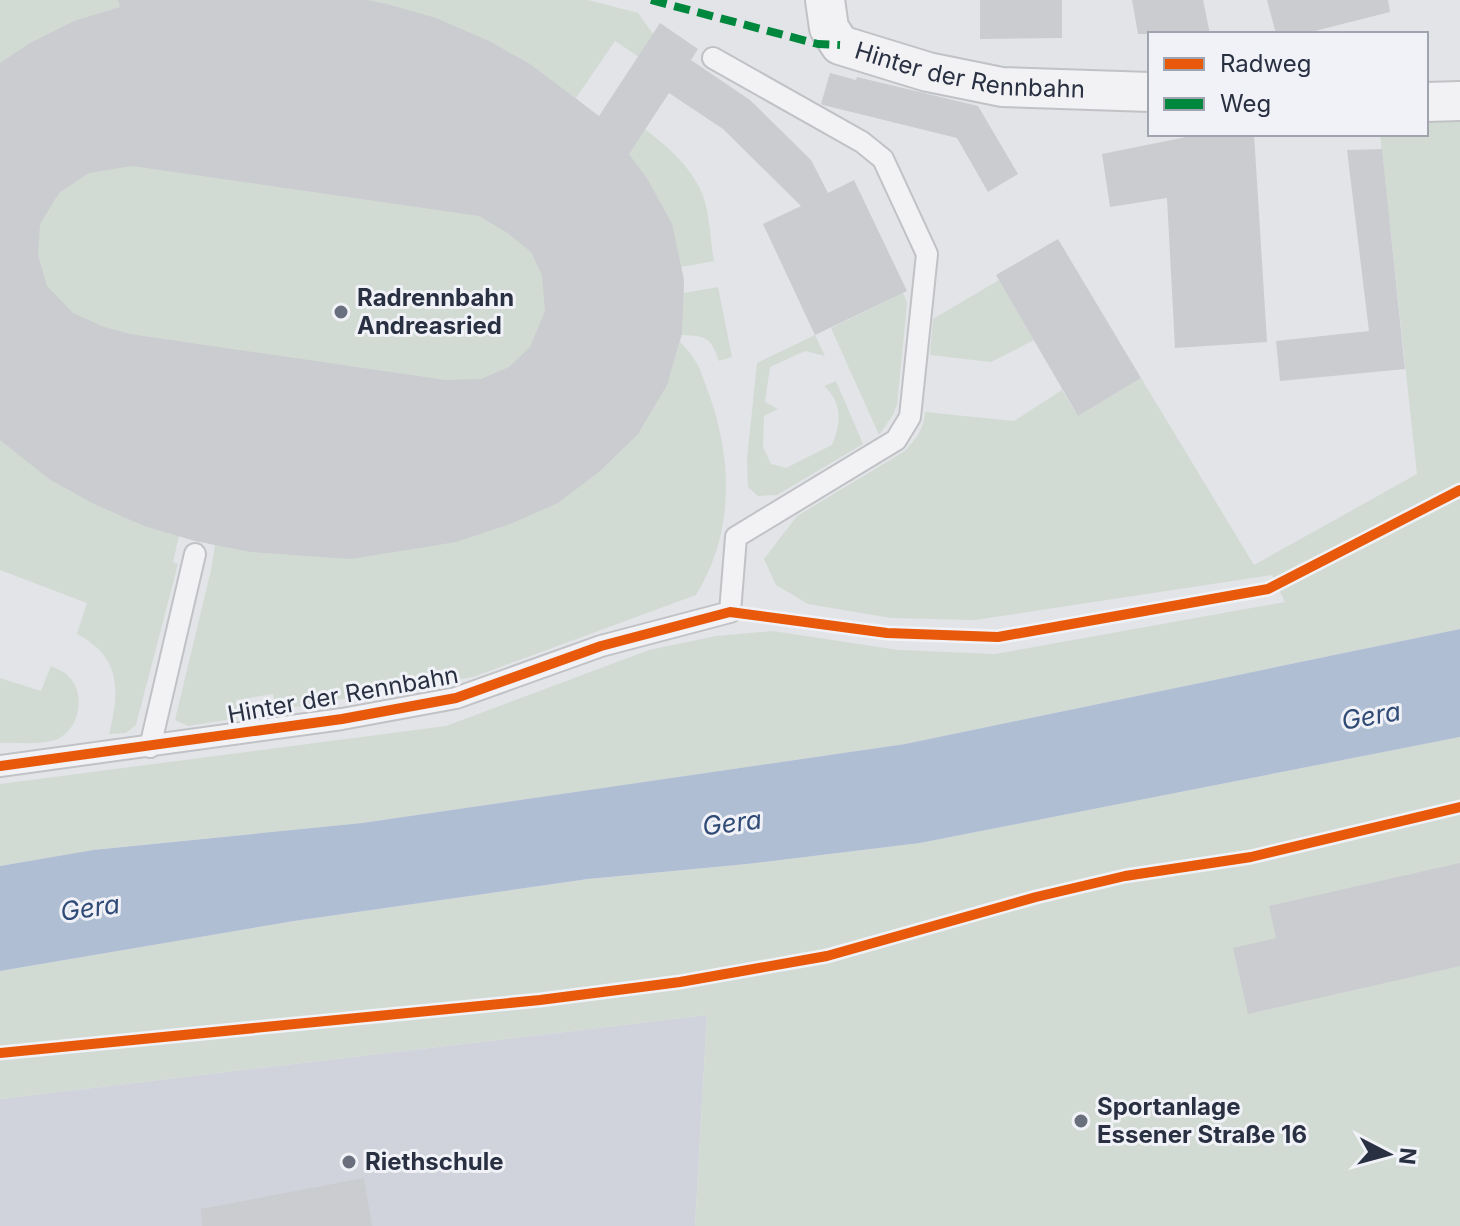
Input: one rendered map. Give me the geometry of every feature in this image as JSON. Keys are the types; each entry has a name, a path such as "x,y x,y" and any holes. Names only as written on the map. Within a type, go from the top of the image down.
{"street":[{"name":"Hinter der Rennbahn","path":"825,0 829,28 840,45 928,72 1002,87 1148,92"},
{"path":"1428,102 1460,101"}],"lane":[{"name":"Hinter der Rennbahn","path":"0,766 342,719 456,698 601,646 730,612 736,537 896,440 910,417 927,254 883,159 862,142 713,58"},
{"path":"150,747 195,554"}],"shaded area":[{"name":"Radrennbahn Andreasried","path":"0,0 588,0 638,13 653,34 639,57 615,41 576,98 614,133 638,124 666,146 697,182 707,209 714,261 681,267 684,293 718,287 732,357 719,361 706,339 682,335 680,342 701,372 717,419 725,471 723,522 708,572 696,595 473,677 277,710 273,694 236,700 238,718 188,726 175,720 215,545 179,536 173,562 178,564 136,725 126,733 109,734 115,703 114,676 102,653 77,634 87,603 0,570"},
{"path":"1428,114 1460,115 1460,629 905,744 362,823 93,850 0,866 0,784 446,726 649,650 716,636 773,631 898,650 995,654 1285,602 1272,575 975,620 891,618 808,604 776,585 764,559 797,516 905,451 919,433 925,412 1014,421 1062,390 1078,416 1141,378 1254,565 1417,474 1380,136 1428,136"},
{"path":"999,280 1034,340 991,362 930,355 933,319"},
{"path":"903,293 907,303 897,405 879,435 831,328"},
{"path":"815,335 825,356 805,351 770,367 765,402 778,409 764,416 763,447 771,464 786,468 832,445 837,429 837,406 824,386 836,381 863,444 777,495 758,496 748,487 747,459 757,363"},
{"path":"51,666 67,675 78,692 74,723 68,731 51,741 0,743 0,678 41,691"},
{"path":"1460,737 1460,1226 695,1226 707,1015 0,1099 0,971 294,921 588,879 920,843"},
{"name":"Riethschule","path":"707,1015 695,1226 0,1226 0,1099"}],"water":[{"name":"Gera","path":"1460,629 1460,737 920,843 588,879 294,921 0,971 0,866 93,850 362,823 905,744"}],"building":[{"name":"Radrennbahn Andreasried","path":"118,0 368,0 387,4 436,18 489,41 530,64 599,116 660,23 698,49 691,60 750,100 811,160 828,193 854,180 907,291 815,335 763,224 801,206 723,129 669,93 629,154 648,180 672,224 684,280 682,333 667,385 638,434 600,471 558,503 510,524 456,542 351,559 251,552 195,541 144,526 94,504 49,479 0,440 0,63 30,43 74,21 120,7","holes":["132,166 479,216 531,252 542,275 545,311 530,347 509,367 481,379 445,380 130,334 104,327 73,313 47,286 38,255 40,224 59,193 89,173"]},
{"path":"980,0 1062,0 1062,38 980,39"},
{"path":"1132,0 1203,0 1210,32 1138,34"},
{"path":"1267,0 1388,0 1390,12 1311,32 1275,32"},
{"path":"830,73 978,106 1018,174 988,192 957,138 821,104"},
{"path":"1191,136 1254,136 1267,342 1175,348 1167,198 1110,207 1102,154"},
{"path":"1382,149 1405,369 1280,381 1276,341 1369,331 1347,150"},
{"path":"1058,239 1141,378 1078,416 996,275"},
{"path":"1460,863 1460,966 1248,1014 1233,948 1276,938 1269,906"},
{"path":"364,1178 372,1226 202,1226 201,1209"}],"marked path":[{"path":"651,0 818,44 840,45"}],"cycle path":[{"path":"0,766 342,719 456,698 601,646 730,612 887,633 998,637 1268,589 1460,490"},
{"path":"0,1053 540,1000 680,982 827,956 1036,897 1125,876 1251,857 1460,807"}],"place":[{"name":"Radrennbahn Andreasried","path":"341,312"},
{"name":"Sportanlage Essener Straße 16","path":"1081,1121"},
{"name":"Riethschule","path":"349,1162"}]}
